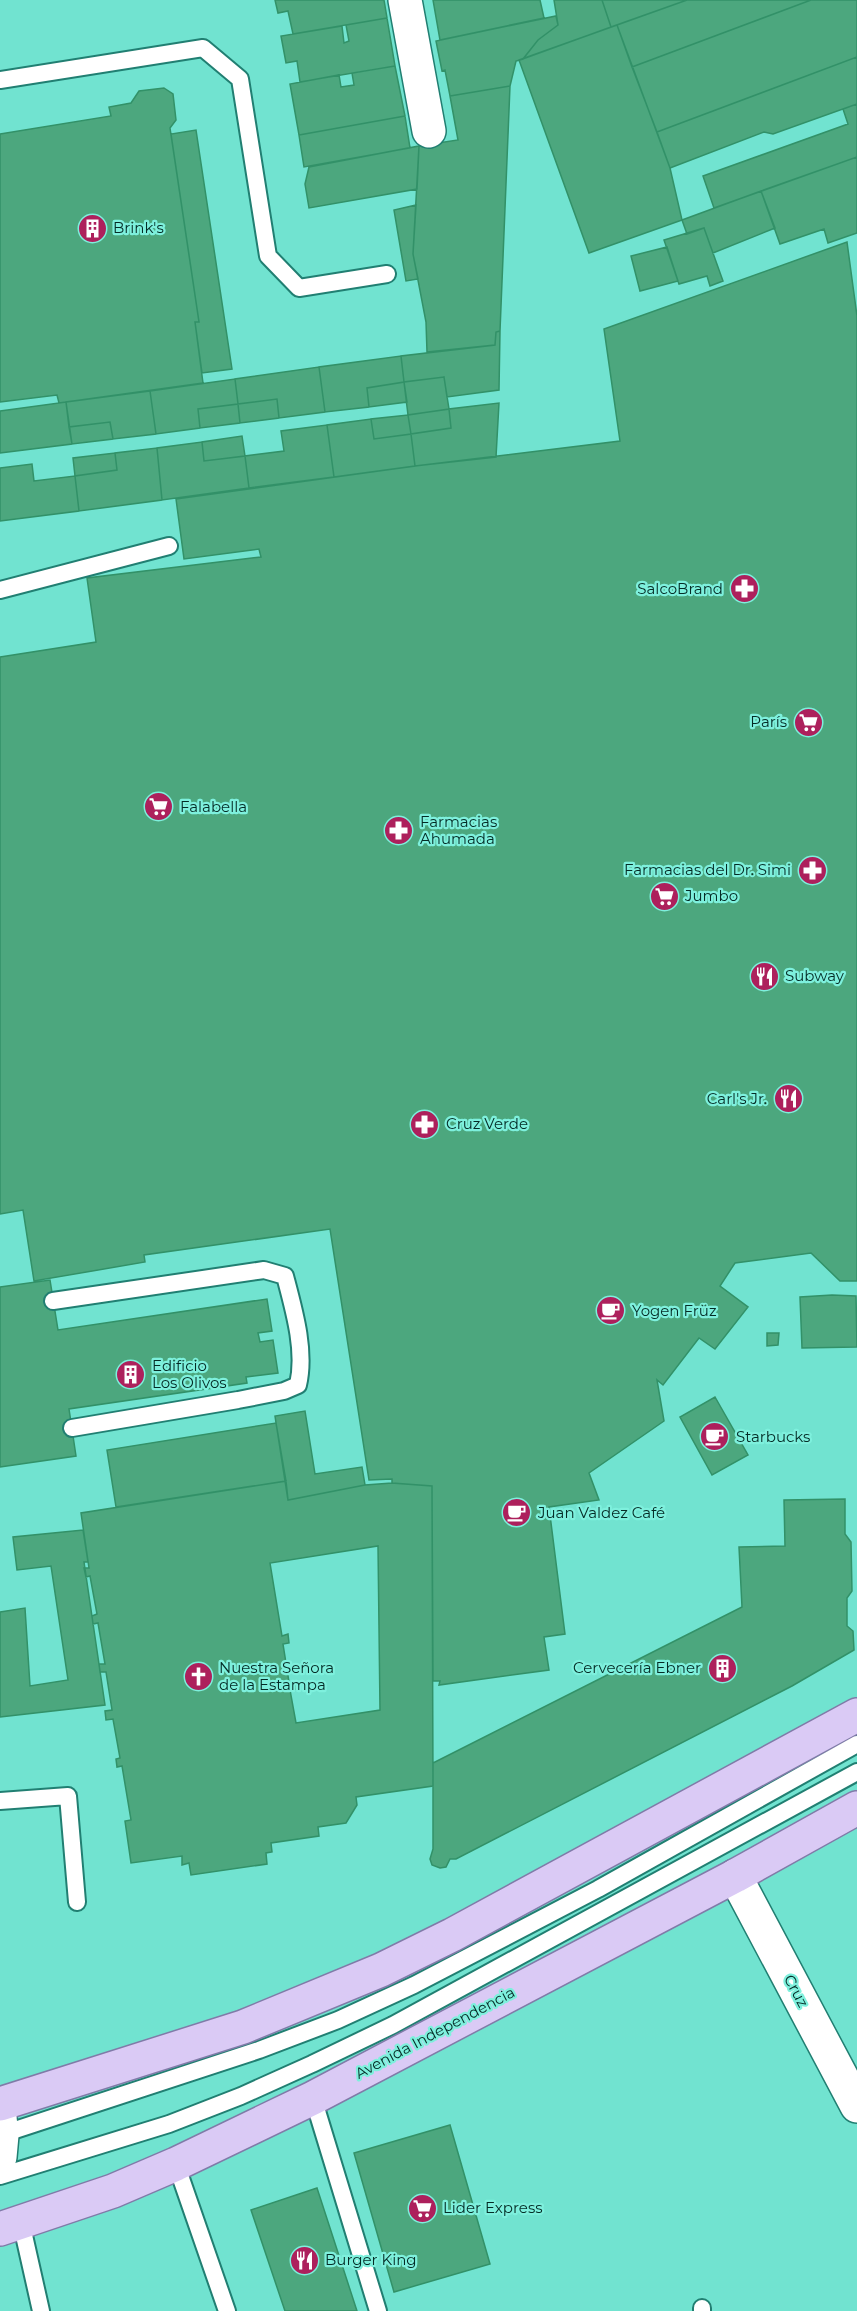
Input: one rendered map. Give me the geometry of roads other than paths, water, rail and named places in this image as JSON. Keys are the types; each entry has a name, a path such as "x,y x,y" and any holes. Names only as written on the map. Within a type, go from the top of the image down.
{"main road":[{"path":"0,2130 381,1970 483,1918 857,1715"},
{"name":"Avenida Independencia","path":"10,2225 113,2191 176,2164 313,2098 735,1876 857,1808"}],"street":[{"path":"405,0 429,131"},
{"name":"Cruz","path":"735,1876 857,2106"}],"lane":[{"path":"0,80 203,48 240,80 268,256 299,288 387,274"},
{"path":"0,590 169,546"},
{"path":"52,1301 264,1270 285,1276 298,1335 302,1371 298,1385 238,1400 72,1428"},
{"path":"0,2130 259,2050 338,2020 414,1985 598,1889 857,1744"},
{"path":"0,2176 169,2124 241,2096 312,2064 393,2025 857,1772"},
{"path":"0,1801 68,1796 77,1902"},
{"path":"313,2098 378,2311"},
{"path":"176,2164 227,2311"},
{"path":"10,2225 41,2311"}],"place":[{"name":"Brink's","path":"92,228"},
{"name":"SalcoBrand","path":"744,589"},
{"name":"París","path":"808,722"},
{"name":"Falabella","path":"159,807"},
{"name":"Farmacias Ahumada","path":"399,831"},
{"name":"Farmacias del Dr. Simi","path":"812,870"},
{"name":"Jumbo","path":"664,896"},
{"name":"Subway","path":"764,976"},
{"name":"Carl's Jr.","path":"788,1099"},
{"name":"Cruz Verde","path":"425,1124"},
{"name":"Yogen Früz","path":"611,1311"},
{"name":"Edificio Los Olivos","path":"131,1375"},
{"name":"Starbucks","path":"715,1437"},
{"name":"Juan Valdez Café","path":"517,1513"},
{"name":"Cervecería Ebner","path":"722,1668"},
{"name":"Nuestra Señora de la Estampa","path":"198,1677"},
{"name":"Lider Express","path":"422,2208"},
{"name":"Burger King","path":"304,2260"}]}
